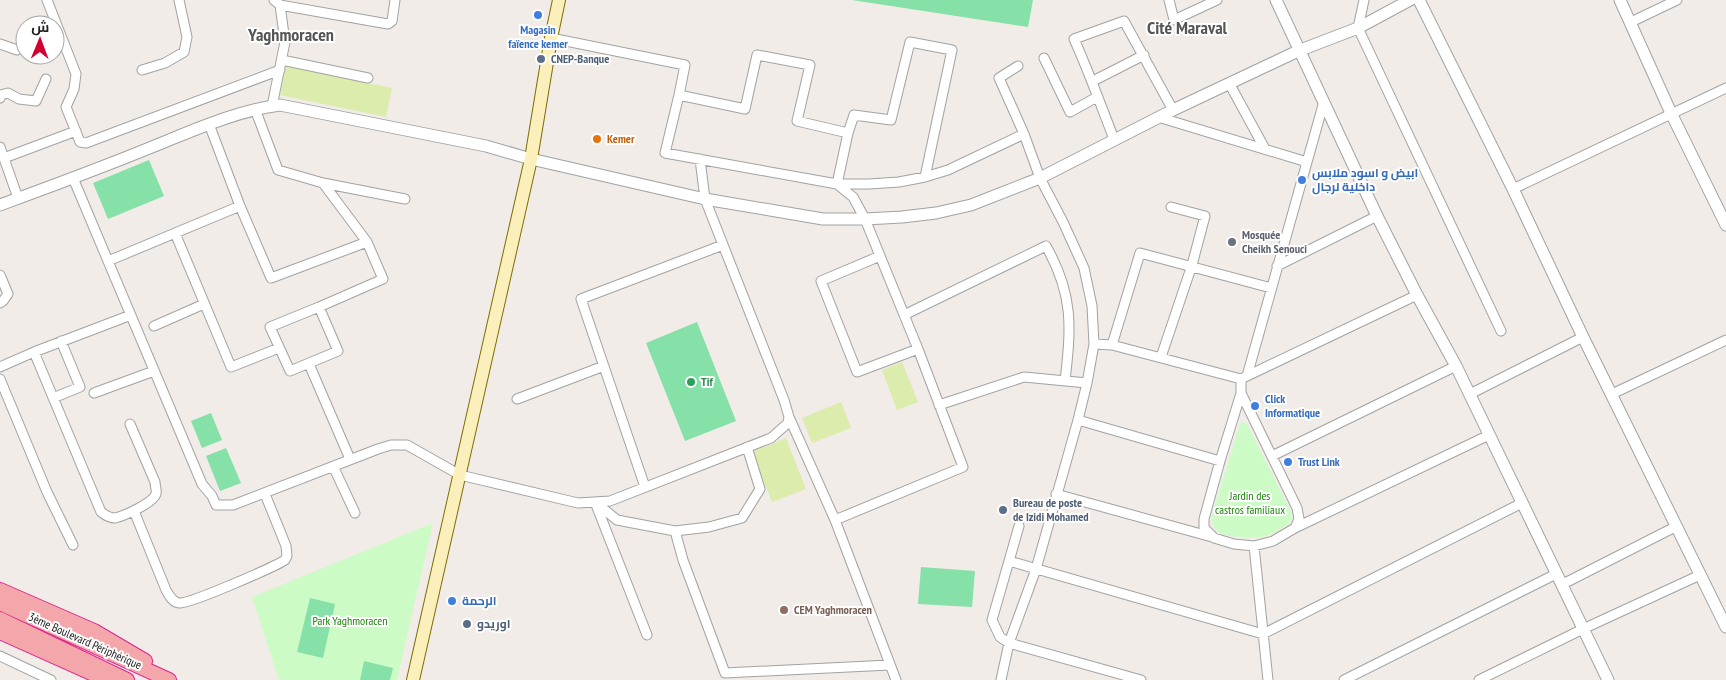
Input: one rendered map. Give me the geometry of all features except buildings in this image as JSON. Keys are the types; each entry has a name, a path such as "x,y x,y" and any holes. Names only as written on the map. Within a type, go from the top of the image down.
{"highway":[{"path":"0,590 94,631 136,655 163,677"},
{"name":"3ème Boulevard Périphérique","path":"0,603 163,677"},
{"name":"3ème Boulevard Périphérique","path":"0,619 127,680"},
{"path":"0,632 107,680"}],"main road":[{"path":"413,680 531,158 559,0"}],"street":[{"path":"47,0 76,74 74,89 66,107 80,142 86,143 280,70"},
{"path":"142,70 164,63 184,52 187,36 179,0"},
{"path":"272,106 285,42 277,3 388,24 392,21 395,0"},
{"path":"1169,0 1174,20 1217,0"},
{"path":"1276,0 1376,216 1456,366 1608,680"},
{"path":"1364,0 1358,28 1501,331"},
{"path":"0,205 209,124 255,109 280,105 466,142 704,199 823,218 865,219 936,213 971,205 1040,178 1158,117 1298,50 1358,28 1410,0"},
{"path":"1419,0 1514,189 1582,337 1612,394 1675,527 1726,627"},
{"path":"1620,0 1671,113 1725,219"},
{"path":"1631,22 1677,0"},
{"path":"1114,139 1097,97 1093,81 1074,40 1124,21 1144,54 1173,110"},
{"path":"551,38 685,65 665,153 837,184 899,182 948,170 1024,134"},
{"path":"837,184 848,133 854,115 891,120 910,42 952,50 925,177"},
{"path":"0,44 15,49"},
{"path":"1093,81 1144,54"},
{"path":"679,95 745,109 757,55 810,65 796,121 848,133"},
{"path":"1044,58 1070,112 1097,97"},
{"path":"282,60 368,78"},
{"path":"1001,680 1009,643 1036,569 1078,420 1094,344 1092,306 1084,268 1040,178 1024,134 999,78 1018,66"},
{"path":"0,98 8,93 20,99 36,101 46,79"},
{"path":"1229,83 1265,149"},
{"path":"1514,189 1726,88"},
{"path":"1214,538 1204,528 1204,519 1324,105"},
{"path":"255,109 278,170 324,183 406,199"},
{"path":"1158,117 1307,162"},
{"path":"209,124 240,206 271,278 367,242"},
{"path":"4,158 76,131"},
{"path":"0,147 18,198"},
{"path":"700,159 704,199 784,400 789,417 835,520 896,680"},
{"path":"73,178 202,484 212,496 216,505 232,505 265,494 350,459 391,445 407,445 460,475 578,503 610,502 771,438 788,424 789,417"},
{"path":"319,306 338,351 290,371 270,328 319,306 382,279 367,242 324,183"},
{"path":"835,520 963,467 918,349 865,219 853,197 837,184"},
{"path":"108,261 240,206"},
{"path":"1161,357 1192,265 1205,216 1171,207"},
{"path":"1277,266 1376,216"},
{"path":"175,233 231,367 280,348"},
{"path":"645,488 581,299 723,244"},
{"path":"904,315 1046,246 1058,267 1069,314 1070,340 1064,381"},
{"path":"1112,344 1140,252 1271,288"},
{"path":"880,256 821,281 857,372 918,349"},
{"path":"0,275 8,294 0,303"},
{"path":"1094,344 1112,344 1244,377 1417,295"},
{"path":"154,326 204,304"},
{"path":"0,366 131,315"},
{"path":"1470,394 1582,337"},
{"path":"1612,394 1726,340"},
{"path":"53,398 80,387 61,341"},
{"path":"34,352 101,512 115,518 134,511 154,497 156,488 130,424"},
{"path":"309,364 350,459"},
{"path":"517,399 604,366"},
{"path":"1272,456 1456,366"},
{"path":"94,394 154,371"},
{"path":"939,405 1024,377 1087,384"},
{"path":"0,379 47,492 73,545"},
{"path":"1241,393 1297,508 1299,519 1295,528"},
{"path":"1078,420 1220,461"},
{"path":"1056,494 1234,544 1254,546 1273,540 1489,435"},
{"path":"595,502 617,520 674,531 708,527 742,518 760,489 747,447"},
{"path":"333,466 355,513"},
{"path":"134,511 166,590 171,598 181,603 198,599 285,560 286,546 265,494"},
{"path":"595,502 646,635"},
{"path":"1009,561 1264,634 1522,503"},
{"path":"1019,526 992,620 1000,637 1009,643 1141,680"},
{"path":"1563,584 1675,527"},
{"path":"674,531 724,676 890,665"},
{"path":"1254,546 1268,680"},
{"path":"1344,680 1556,574"},
{"path":"1479,680 1700,575"},
{"path":"0,656 51,680"}],"green space":[{"path":"852,0 1033,0 1028,27"},
{"path":"286,66 392,88 386,117 280,95"},
{"path":"149,160 164,196 108,219 93,183"},
{"name":"Tif","path":"697,322 736,421 685,441 646,343"},
{"path":"902,362 918,402 897,410 882,370"},
{"path":"841,402 851,428 812,443 802,418"},
{"path":"211,413 222,440 202,448 191,421"},
{"name":"Jardin des castros familiaux","path":"1243,422 1247,424 1292,514 1290,523 1261,537 1247,538 1226,535 1216,530 1213,523 1212,515 1240,424"},
{"path":"786,438 806,489 772,502 752,452"},
{"path":"226,448 241,483 220,491 206,456"},
{"name":"Park Yaghmoracen","path":"433,523 397,680 279,680 252,597"},
{"path":"921,567 975,571 972,607 918,604"},
{"path":"310,598 335,604 323,658 297,652"},
{"path":"364,661 393,668 390,680 360,680"}],"place":[{"name":"Magasin faïence kemer","path":"538,15"},
{"name":"CNEP-Banque","path":"541,59"},
{"name":"Kemer","path":"597,139"},
{"name":"ابيض و اسود ملابس داخلية لرجال","path":"1302,180"},
{"name":"Mosquée Cheikh Senouci","path":"1232,242"},
{"name":"Tif","path":"691,382"},
{"name":"Click Informatique","path":"1255,406"},
{"name":"Trust Link","path":"1288,462"},
{"name":"Bureau de poste de Izidi Mohamed","path":"1003,510"},
{"name":"الرحمة","path":"452,601"},
{"name":"CEM Yaghmoracen","path":"784,610"},
{"name":"اوريدو","path":"467,624"}],"district":[{"name":"Cité Maraval","path":"1187,28"},
{"name":"Yaghmoracen","path":"291,35"}]}
